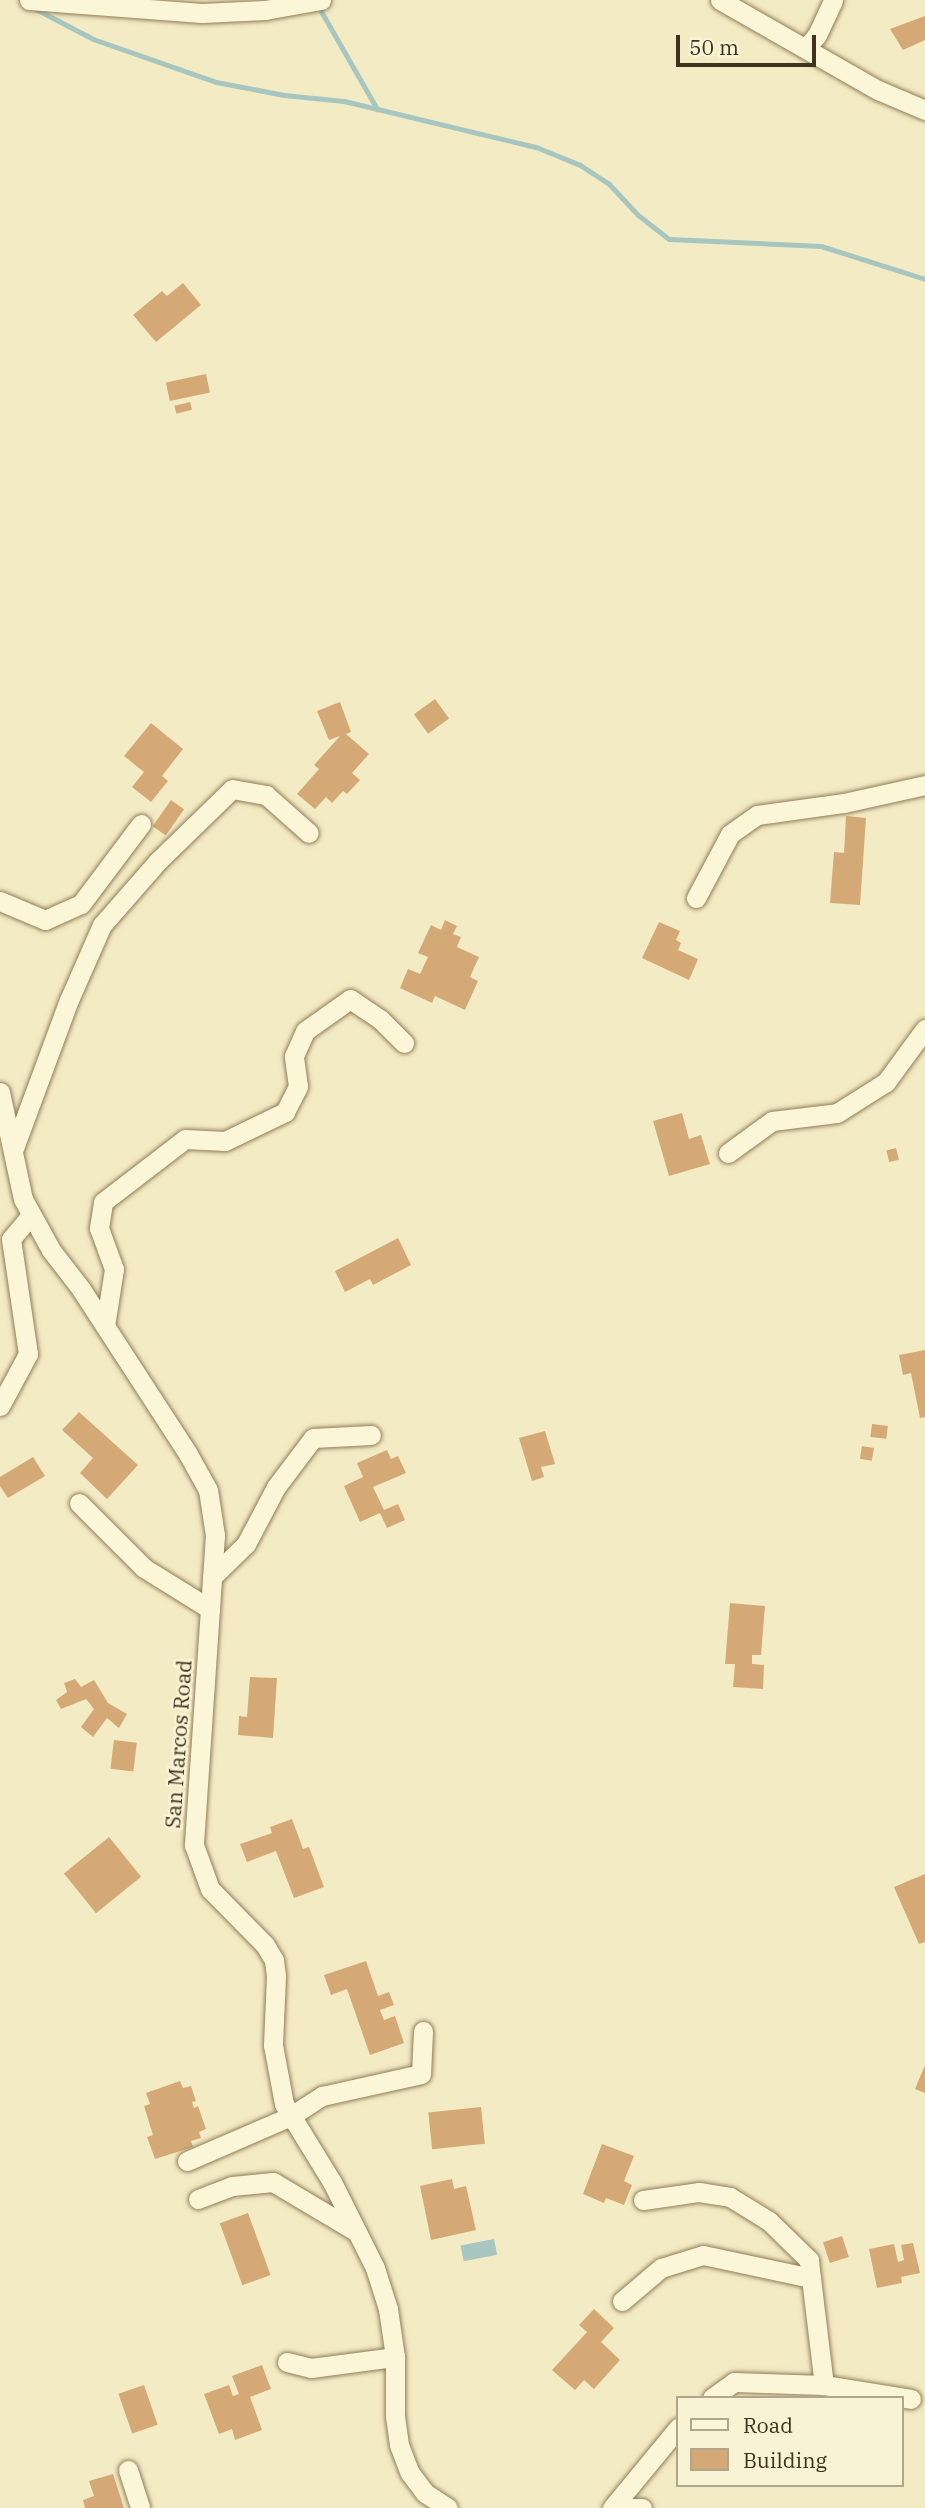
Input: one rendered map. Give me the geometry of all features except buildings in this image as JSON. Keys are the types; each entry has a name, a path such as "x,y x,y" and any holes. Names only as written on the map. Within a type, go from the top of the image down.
{"street":[{"path":"29,0 202,13 265,10 321,0"},
{"path":"720,0 878,90 925,110"},
{"path":"806,48 817,34 833,0"},
{"path":"695,898 730,834 757,815 844,803 925,785"},
{"path":"13,1152 69,1000 102,925 158,861 232,789 266,795 309,833"},
{"path":"0,901 45,920 81,904 141,824"},
{"path":"105,1326 114,1269 99,1228 103,1202 185,1139 225,1141 285,1112 298,1086 294,1056 305,1031 351,999 380,1019 404,1043"},
{"path":"728,1153 772,1121 836,1113 886,1082 925,1029"},
{"name":"San Marcos Road","path":"0,1092 23,1199 51,1250 105,1326 188,1454 208,1490 215,1535 194,1844 210,1889 260,1939 274,1960 276,1976 272,2045 284,2104 332,2182 375,2268 388,2309 395,2357 399,2445 410,2473 425,2493 448,2508"},
{"path":"0,1406 28,1354 11,1239 32,1215"},
{"path":"212,1577 246,1544 276,1487 313,1438 371,1435"},
{"path":"79,1503 144,1568 210,1609"},
{"path":"187,2161 291,2116 322,2096 421,2074 423,2031"},
{"path":"198,2199 232,2186 272,2182 357,2232"},
{"path":"643,2200 699,2192 730,2197 769,2221 809,2260 824,2385"},
{"path":"622,2301 661,2268 703,2255 811,2278"},
{"path":"286,2362 311,2368 395,2357"},
{"path":"715,2396 734,2382 824,2385 892,2396"},
{"path":"904,2398 911,2399"},
{"path":"612,2508 676,2430"},
{"path":"128,2470 140,2508"},
{"path":"630,2508 642,2508"}],"water":[{"path":"494,2239 497,2255 464,2261 461,2245"}],"waterway":[{"path":"318,6 377,109"},
{"path":"32,7 93,39 216,82 284,95 344,101 536,147 580,165 609,184 638,215 669,239 821,246 925,279"}]}
